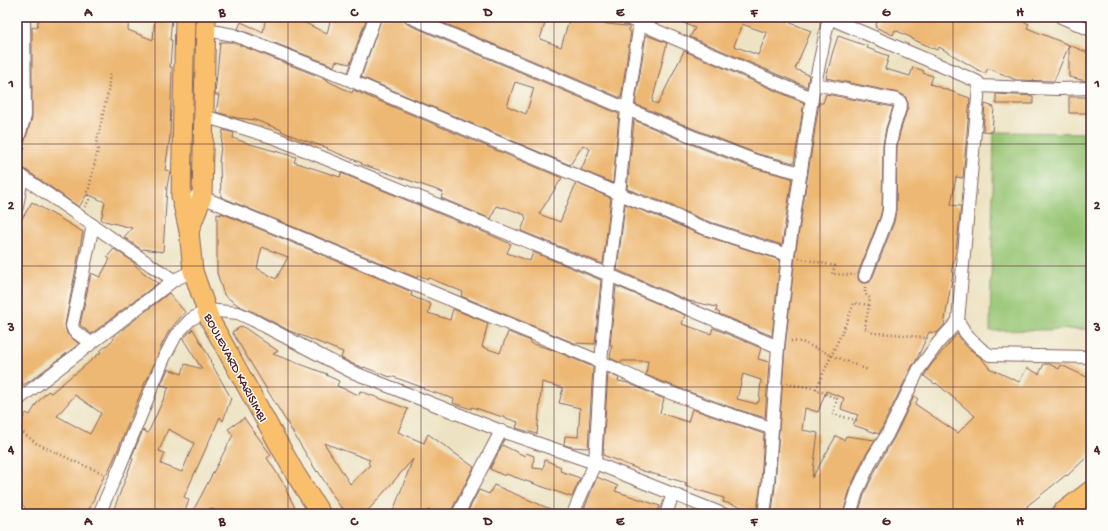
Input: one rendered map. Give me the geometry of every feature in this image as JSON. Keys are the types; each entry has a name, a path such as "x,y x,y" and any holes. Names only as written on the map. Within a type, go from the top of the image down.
{"highway":[{"path":"1061,514 1091,491"}],"main road":[{"name":"BOULEVARD KARISIMBI","path":"185,17 181,196 190,231 193,271 210,320 296,475 319,513"},
{"path":"190,231 202,197 206,24"}],"street":[{"path":"17,142 25,116 24,17"},
{"path":"352,81 376,17"},
{"path":"410,17 691,136 756,161 801,173"},
{"path":"625,17 641,20 812,98"},
{"path":"764,514 768,484 778,344 788,255 812,98 828,17 974,80 978,82 980,86 958,321 964,332 972,342 990,354 1091,357"},
{"path":"1061,17 1091,30"},
{"path":"573,514 595,463 601,362 609,275 627,110 641,20"},
{"path":"206,24 352,81 619,194 660,209 701,227 788,255"},
{"path":"815,84 897,100 901,105 893,130 890,146 889,210 865,276"},
{"path":"980,86 1057,89 1091,88"},
{"path":"204,116 275,138 778,344"},
{"path":"17,207 20,175 174,280"},
{"path":"181,196 202,197 601,362 657,388 771,428"},
{"path":"91,343 74,331 72,326 93,225"},
{"path":"18,400 174,280 193,271"},
{"path":"99,514 164,358 176,335 190,320 207,310 238,313 350,371 501,431 595,463 724,514"},
{"path":"850,514 858,489 872,459 887,435 919,369 938,343 958,321"},
{"path":"458,514 501,431"},
{"path":"666,514 673,494"}],"path":[{"path":"81,216 89,200 87,192 98,149 96,145 108,92 110,72"},
{"path":"788,255 835,266 832,274 865,276 865,294 870,298 865,328 873,333 929,338 938,343"},
{"path":"816,389 854,303 869,305"},
{"path":"778,344 802,342 868,370"},
{"path":"775,382 816,389 837,400 833,414 859,421"},
{"path":"17,428 36,443 114,478"}],"green space":[{"path":"994,132 1091,133 1091,329 990,331"}],"building":[{"path":"39,17 78,17 94,21 94,17 129,17 128,30 153,40 155,17 172,17 170,40 172,40 170,67 172,67 170,136 165,170 170,171 167,187 163,252 142,250 124,237 132,228 101,220 105,202 87,194 79,207 26,170 17,166 17,162 25,148 21,148 24,144 32,118 32,27 37,28"},
{"path":"266,17 290,17 302,21 327,34 331,17 358,17 366,20 350,64 336,61 334,66 238,29 241,22 263,32"},
{"path":"382,17 403,17 407,24 619,114 613,183 581,170 590,149 583,145 570,165 361,77","holes":["515,82 534,88 526,114 507,106"]},
{"path":"429,17 547,17 540,39 561,47 570,17 601,17 599,23 629,27 629,31 631,32 621,98"},
{"path":"671,17 788,17 786,21 811,31 795,69 809,75 807,87 690,37 695,28","holes":["742,24 767,33 758,55 734,46"]},
{"path":"879,17 1016,17 1029,24 1027,28 1069,45 1054,81 1016,80 988,68 985,74 939,47 937,50 895,30 893,35 875,27"},
{"path":"646,35 667,43 652,102 658,104 684,51 804,103 794,163 758,154 635,104"},
{"path":"838,36 867,46 867,48 889,56 885,69 910,76 913,67 924,71 923,73 933,76 930,84 970,98 963,178 956,177 951,205 961,206 956,252 951,272 953,272 944,325 937,333 929,332 879,434 853,425 858,415 841,409 844,398 826,391 818,412 805,408 802,430 818,433 812,478 836,436 844,440 846,436 875,440 865,456 851,486 843,514 772,514 785,348 795,256 819,103 823,103 826,94 893,107 886,128 883,145 882,209 858,273 859,281 862,283 870,282 872,279 894,222 896,211 897,147 908,103 905,96 899,93 826,78"},
{"path":"220,42 232,42 328,80 352,93 353,90 562,178 539,214 560,222 576,183 611,198 603,264 521,231 526,218 525,215 504,207 496,206 491,219 441,198 443,192 361,164 362,163 327,149 328,148 303,140 255,120 237,118 216,112 219,95 215,95"},
{"path":"1069,45 1091,54 1091,81 1069,77"},
{"path":"996,94 1033,96 1033,104 996,104"},
{"path":"1069,97 1091,97 1091,113 1069,113"},
{"path":"985,104 994,107 992,132 983,131"},
{"path":"634,120 753,168 792,178 782,245 704,220 663,202 627,189"},
{"path":"223,130 234,133 233,138 296,157 294,162 340,177 341,173 486,233 511,244 507,253 530,261 533,252 601,280 595,344 574,343 461,296 463,292 429,278 428,279 418,275 417,278 221,197 219,162"},
{"path":"32,202 83,232 65,325 67,334 79,344 23,385 22,381 17,384 17,240 20,222"},
{"path":"625,204 699,234 780,260 772,336 719,314 720,313 716,311 717,307 689,301 617,270"},
{"path":"221,213 412,292 411,296 431,304 428,313 450,320 453,309 488,323 482,347 500,353 508,332 531,341 530,343 553,350 593,367 588,448 564,445 565,436 578,437 580,408 559,403 563,388 542,382 537,434 516,428 518,422 472,407 471,409 453,403 454,399 353,364 341,358 343,352 290,331 239,306 224,295 217,273 217,214 221,215","holes":["262,247 288,257 276,279 257,268"]},
{"path":"114,249 135,263 134,264 144,273 158,283 91,334 80,325 91,273 100,277 110,259 107,257"},
{"path":"616,286 685,315 682,324 711,334 713,328 761,348 758,359 769,362 765,418 730,407 646,375 648,361 621,361 621,363 610,358 612,345 610,345","holes":["743,374 761,380 759,402 757,402 757,404 737,399"]},
{"path":"169,293 185,312 169,331 159,350 117,452 107,474 105,474 87,514 29,514 17,496 17,429 26,413 30,415 37,403 48,391 51,393 75,374 101,352 100,351 114,339 113,337","holes":["75,395 101,413 90,434 57,416"]},
{"path":"242,326 278,351 273,354 327,374 326,375 339,381 337,386 359,395 360,391 408,409 398,432 424,443 428,434 474,467 451,511 451,514 438,514 428,510 427,514 392,514 413,459 365,514 348,514 342,507 341,508 318,471 317,472 232,332","holes":["324,443 370,460 368,463 370,465 350,484"]},
{"path":"193,329 231,398 223,421 220,417 184,497 189,500 184,514 112,514 133,459 131,458 143,430 148,433 169,387 161,385 168,369 182,374 185,364 202,369 183,339","holes":["168,429 194,443 182,472 161,464 165,453 159,451"]},
{"path":"957,334 966,346 982,359 989,368 1019,382 1027,368 1039,374 1044,364 1049,364 1059,369 1061,365 1091,379 1091,453 1067,476 1066,475 1019,514 858,514 865,492 879,463 894,438 914,396 918,399 915,404 958,433 975,416 936,383 935,384 924,376 931,365"},
{"path":"608,373 619,378 618,381 628,383 664,399 660,413 688,422 692,409 764,434 761,483 757,511 723,502 724,498 685,486 687,483 643,471 603,455"},
{"path":"244,418 271,455 267,458 287,489 286,490 298,514 224,514 210,508 208,514 201,514 193,511 233,435 228,429"},
{"path":"502,445 525,456 526,453 534,456 533,468 543,469 545,460 561,467 560,471 580,478 572,497 506,474 505,476 490,469"},
{"path":"597,477 618,486 615,491 660,506 657,514 582,514"},
{"path":"494,485 562,514 467,513 479,490 489,494"}]}
